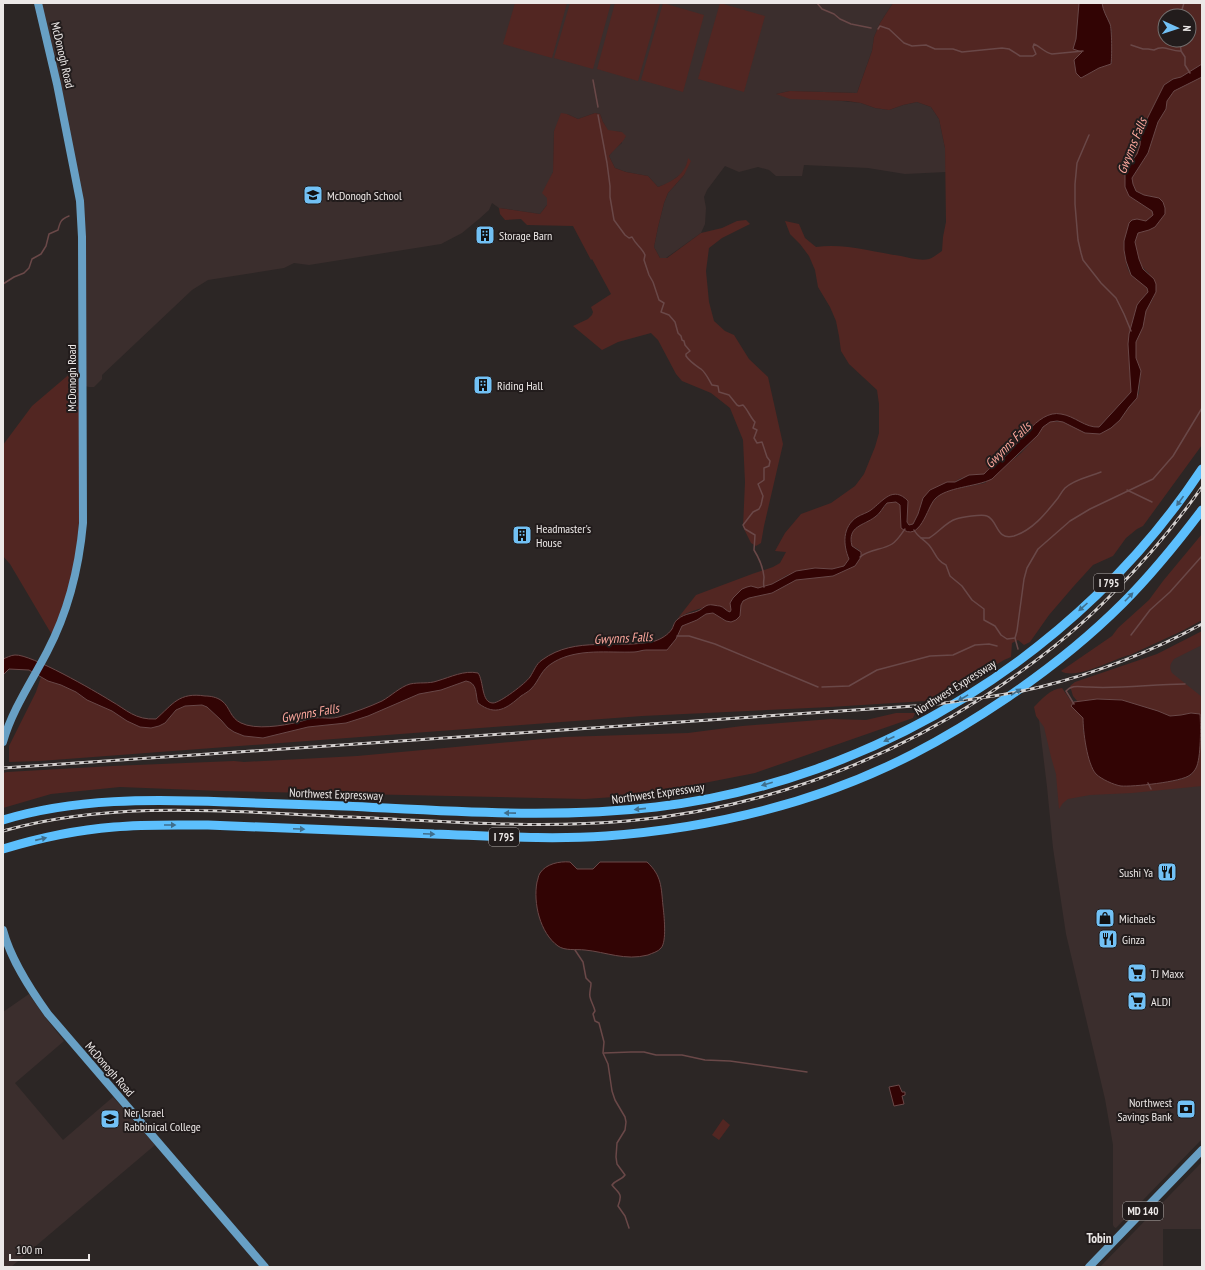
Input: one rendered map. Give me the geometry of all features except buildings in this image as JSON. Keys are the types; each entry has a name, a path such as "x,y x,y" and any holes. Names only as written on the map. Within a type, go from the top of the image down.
{"highway":[{"name":"Northwest Expressway","path":"3,820 63,807 102,802 137,800 208,801 543,814 602,812 659,807 725,795 767,785 836,762 869,748 924,722 996,678 1058,630 1123,569 1166,518 1202,469"},
{"name":"I 795","path":"3,849 62,834 112,827 137,826 208,825 544,838 603,836 664,831 711,823 773,808 845,784 910,755 984,713 1048,670 1102,623 1136,589 1164,559 1202,510"}],"main road":[{"name":"McDonogh Road","path":"3,742 11,721 59,626 68,600 78,562 82,530 82,237 80,202 74,165 53,64 38,3"},
{"name":"McDonogh Road","path":"3,930 23,975 48,1014 265,1267"},
{"name":"MD 140","path":"1089,1267 1202,1150"}],"shaded area":[{"name":"McDonogh School","path":"40,3 893,3 880,23 874,37 872,51 857,93 790,91 776,94 861,103 875,108 889,110 917,102 931,107 939,119 945,148 946,172 905,174 868,168 804,165 802,176 776,176 769,170 758,167 739,172 725,166 707,190 704,197 706,208 705,224 701,233 666,258 660,258 654,247 664,203 668,193 684,175 687,164 684,172 669,183 658,187 648,176 626,172 615,168 609,156 614,149 622,143 622,132 608,131 600,114 595,113 578,119 567,114 554,131 553,172 549,182 547,205 540,214 499,208 492,203 489,210 462,233 441,244 309,265 294,263 284,268 208,280 192,290 102,375 102,379 94,387 89,387 85,386 84,213"},
{"path":"515,3 567,3 552,58 503,44"},
{"path":"570,3 611,3 593,69 554,58"},
{"path":"615,3 660,3 638,81 597,69"},
{"path":"663,3 704,15 683,92 641,80"},
{"path":"720,3 765,16 744,92 698,79"},
{"path":"893,3 1079,3 1076,39 1073,49 1082,52 1074,64 1081,78 1099,68 1111,64 1112,62 1111,27 1102,3 1202,3 1202,64 1181,77 1173,79 1164,85 1141,131 1140,145 1137,154 1129,163 1129,196 1152,211 1153,215 1146,221 1129,223 1124,241 1125,259 1129,272 1143,284 1148,292 1137,305 1129,334 1128,344 1131,392 1099,427 1086,425 1069,416 1040,421 1022,437 1000,461 992,465 984,474 961,478 954,482 947,482 923,498 913,524 909,525 907,522 908,501 901,496 891,495 869,512 852,521 846,531 845,536 849,559 844,566 832,569 815,568 787,575 772,584 737,594 731,601 730,612 722,607 712,606 687,613 678,618 696,595 773,567 780,563 786,552 775,551 785,533 801,514 831,503 855,486 864,474 879,433 879,404 877,390 849,364 841,351 836,321 830,307 818,287 815,270 809,256 790,234 785,221 799,224 805,238 816,247 848,247 923,260 934,257 942,251 946,222 945,148 939,119 931,107 917,102 889,110 847,101 790,99 776,94 790,91 857,93 872,51 874,37 880,23"},
{"path":"1079,3 1102,3 1111,27 1112,50 1111,64 1099,68 1081,78 1076,73 1074,60 1082,52 1073,49 1076,39"},
{"name":"Gwynns Falls","path":"1202,64 1202,77 1174,91 1167,101 1166,109 1158,122 1148,153 1132,178 1136,191 1144,195 1159,198 1163,202 1165,208 1165,214 1155,227 1138,233 1135,242 1143,269 1154,279 1156,284 1156,292 1146,311 1143,327 1136,342 1136,358 1141,371 1137,398 1120,420 1111,428 1100,434 1085,433 1063,422 1050,422 1043,427 1038,435 992,479 940,495 932,503 918,528 913,531 908,532 901,528 900,505 896,502 887,503 877,516 854,530 851,539 852,546 861,552 861,557 855,566 833,576 796,580 772,593 749,598 743,601 741,605 740,616 731,622 726,621 713,613 706,614 697,620 682,626 676,639 667,650 593,652 563,658 549,665 529,691 506,707 496,710 490,710 478,703 473,684 466,681 441,690 419,694 368,716 346,723 308,727 263,738 244,736 234,732 207,707 202,705 185,706 176,710 165,723 159,726 151,728 140,727 127,721 112,711 87,700 76,692 48,681 29,670 9,669 3,675 3,659 13,655 23,656 48,666 92,689 132,714 142,718 156,719 177,700 196,695 218,699 225,703 237,721 247,725 261,727 285,725 313,718 338,717 382,701 410,684 434,682 468,672 478,673 486,699 493,703 501,700 528,680 540,662 555,652 583,645 626,644 655,641 668,633 676,621 681,617 708,605 720,606 730,612 730,603 733,598 742,589 747,587 751,586 758,588 772,584 796,571 815,568 832,569 844,566 849,559 845,536 846,531 852,521 869,511 888,496 898,494 903,496 908,501 907,522 909,525 913,524 923,498 930,490 947,482 955,482 969,475 984,474 1007,455 1028,431 1044,417 1052,414 1061,414 1089,426 1099,427 1131,392 1128,344 1129,334 1137,305 1148,292 1147,288 1131,275 1126,261 1124,241 1129,223 1132,220 1137,219 1146,221 1153,215 1152,211 1129,196 1125,187 1125,170 1137,154 1140,145 1141,131 1164,85 1173,79 1181,77"},
{"path":"1202,77 1202,445 1143,526 1126,538 1113,556 1093,565 1049,615 1030,642 1024,645 1018,640 1012,643 1011,657 966,683 949,698 942,700 830,707 642,716 40,761 9,762 9,746 36,692 41,677 76,692 87,700 112,711 127,721 165,723 176,710 185,706 202,705 207,707 234,732 244,736 263,738 308,727 346,723 368,716 419,694 441,690 466,681 473,684 478,703 490,710 501,709 511,704 530,690 549,665 563,658 583,653 604,651 634,652 644,650 667,650 676,639 682,626 697,620 706,614 713,613 726,621 731,622 741,611 743,601 749,598 772,593 796,580 833,576 855,566 861,557 861,552 852,546 851,539 854,530 877,516 887,503 896,502 900,505 901,521 911,531 916,529 920,525 931,504 942,492 985,483 1021,453 1038,435 1043,427 1050,422 1063,422 1085,433 1100,434 1111,428 1120,420 1137,398 1139,393 1141,371 1136,358 1136,342 1143,327 1146,311 1154,297 1149,273 1145,270 1139,260 1135,243 1138,233 1155,227 1152,196 1144,195 1136,191 1132,178 1148,153 1158,122 1166,109 1167,101 1174,91"},
{"path":"561,113 578,119 595,113 600,114 608,130 622,132 626,136 609,156 615,168 626,172 648,176 658,187 678,177 687,164 688,158 691,161 684,175 668,193 664,203 654,247 660,258 667,258 701,233 722,228 737,221 746,220 750,224 722,238 709,248 706,271 709,302 714,321 725,331 734,335 749,359 768,377 783,444 761,543 756,546 751,543 743,527 745,482 743,440 730,408 711,393 682,381 676,374 658,340 651,333 618,342 602,350 573,326 588,319 593,312 591,307 611,294 573,226 527,225 521,219 505,220 500,214 499,208 540,214 547,205 547,198 542,193 553,172 554,131"},
{"path":"79,366 79,522 75,562 65,599 52,635 10,564 3,556 3,445 32,406"},
{"path":"1202,534 1202,620 1130,655 1095,668 1076,673 1061,671 1112,636 1118,628 1149,600"},
{"path":"1202,631 1202,645 1174,659 1170,667 1172,673 1202,697 1202,786 1132,793 1090,795 1068,799 1059,809 1056,774 1044,727 1036,716 1034,707 1050,692 1062,688 1071,701 1074,702 1071,706 1083,718 1083,732 1145,784 1169,782 1187,777 1195,770 1199,755 1199,714 1191,713 1170,716 1122,700 1097,699 1078,702 1073,696 1070,686 1075,682 1157,654"},
{"path":"1202,636 1202,1139 1116,1228 1113,1225 1113,1145 1105,1099 1066,934 1053,848 1038,712 1192,697 1147,662"},
{"path":"1097,699 1122,700 1170,716 1191,713 1200,714 1200,750 1198,764 1194,771 1185,778 1157,784 1135,786 1121,786 1108,782 1098,776 1090,763 1085,739 1083,718 1071,706 1074,702"},
{"path":"896,713 915,713 913,718 755,773 643,795 585,799 221,791 120,787 51,794 3,808 3,773 7,772 357,756 564,737 688,733 742,726 831,719 866,720"},
{"path":"570,862 577,869 593,869 600,862 647,862 656,872 661,887 665,934 663,945 660,949 640,957 623,957 593,951 564,949 558,946 542,926 539,917 536,899 537,882 540,873 549,865"},
{"name":"Ner Israel Rabbinical College","path":"29,994 64,1041 15,1083 63,1140 113,1097 155,1145 11,1267 3,1267 3,1012"},
{"path":"899,1085 902,1092 905,1092 905,1095 902,1096 904,1104 894,1106 889,1087"},
{"path":"723,1119 730,1125 719,1140 712,1135"},
{"path":"1202,1162 1202,1229 1163,1229 1163,1267 1100,1267"}],"waterway":[{"path":"817,3 822,9 834,14 840,19 851,24 871,28"},
{"path":"1182,8 1184,3"},
{"path":"878,29 880,26 889,29 904,43 912,46 926,45 935,49 953,49 962,52 1002,48 1009,49 1020,56 1033,56 1036,54 1033,47 1034,44 1052,54 1083,51"},
{"path":"1131,45 1143,49 1154,50 1158,48 1165,48 1181,51"},
{"path":"1181,48 1185,57 1185,65 1190,73"},
{"path":"593,80 598,107"},
{"path":"598,115 607,163 614,220 625,235 629,238 632,237 644,253 644,260 649,275 659,300 664,303 661,312 669,315 675,322 678,333 690,351 686,354 686,356 703,371 712,385 718,386 719,392 729,395 737,405 743,405 745,407 755,422 753,428 757,430 754,438 757,443 762,442 767,457 770,461 769,466 764,468 764,480 758,484 763,496 761,505 759,509 753,512 743,525 745,529 755,535 754,550 763,570 764,587"},
{"path":"1089,135 1077,163 1075,204 1078,240 1083,260 1101,283 1116,298 1131,331"},
{"path":"3,284 24,273 29,268 32,259 41,254 46,246 49,234 58,230 61,221 69,216"},
{"path":"914,530 918,536 926,542 940,561 946,565 950,576 962,586 972,600 984,609 984,620 995,626 1001,635 1007,639 1015,638 1024,579 1027,568 1038,549 1070,521 1090,509 1153,479 1173,456 1202,408"},
{"path":"921,538 929,538 956,519 981,515 991,518 1000,533 1004,536 1014,536 1027,530 1039,520 1069,485 1078,480 1101,472"},
{"path":"1127,490 1152,502"},
{"path":"860,557 868,552 892,544 898,539 905,529"},
{"path":"1131,635 1150,610 1170,592 1202,556"},
{"path":"677,636 689,636 715,644 818,687"},
{"path":"1015,638 1018,649"},
{"path":"822,687 849,686 877,670 930,656 953,655 975,645 989,644 997,646"},
{"path":"1074,704 1066,691 1071,687 1185,684"},
{"path":"1148,783 1151,789"},
{"path":"575,950 583,962 586,978 591,983 590,999 595,1011 593,1014 595,1021 599,1023 604,1042 603,1053 608,1064 612,1091 626,1122 625,1130 617,1143 616,1157 617,1164 625,1175 612,1185 620,1194 618,1206 625,1216 629,1228"},
{"path":"604,1053 644,1052 656,1055 682,1055 705,1060 730,1061 807,1072"}],"railway":[{"path":"3,831 46,821 89,815 132,811 176,810 489,824 593,823 627,821 675,815 769,795 814,781 858,764 901,744 985,696 1019,673 1068,635 1113,593 1160,542 1202,487"},
{"path":"3,768 929,705 1013,693 1082,675 1143,653 1202,624"}],"place":[{"name":"McDonogh School","path":"313,195"},
{"name":"Storage Barn","path":"485,235"},
{"name":"Riding Hall","path":"483,385"},
{"name":"Headmaster's House","path":"522,535"},
{"name":"Sushi Ya","path":"1167,872"},
{"name":"Michaels","path":"1105,918"},
{"name":"Ginza","path":"1108,939"},
{"name":"TJ Maxx","path":"1137,973"},
{"name":"ALDI","path":"1137,1001"},
{"name":"Northwest Savings Bank","path":"1186,1109"},
{"name":"Ner Israel Rabbinical College","path":"110,1119"}],"district":[{"name":"Tobin","path":"1099,1238"}]}
